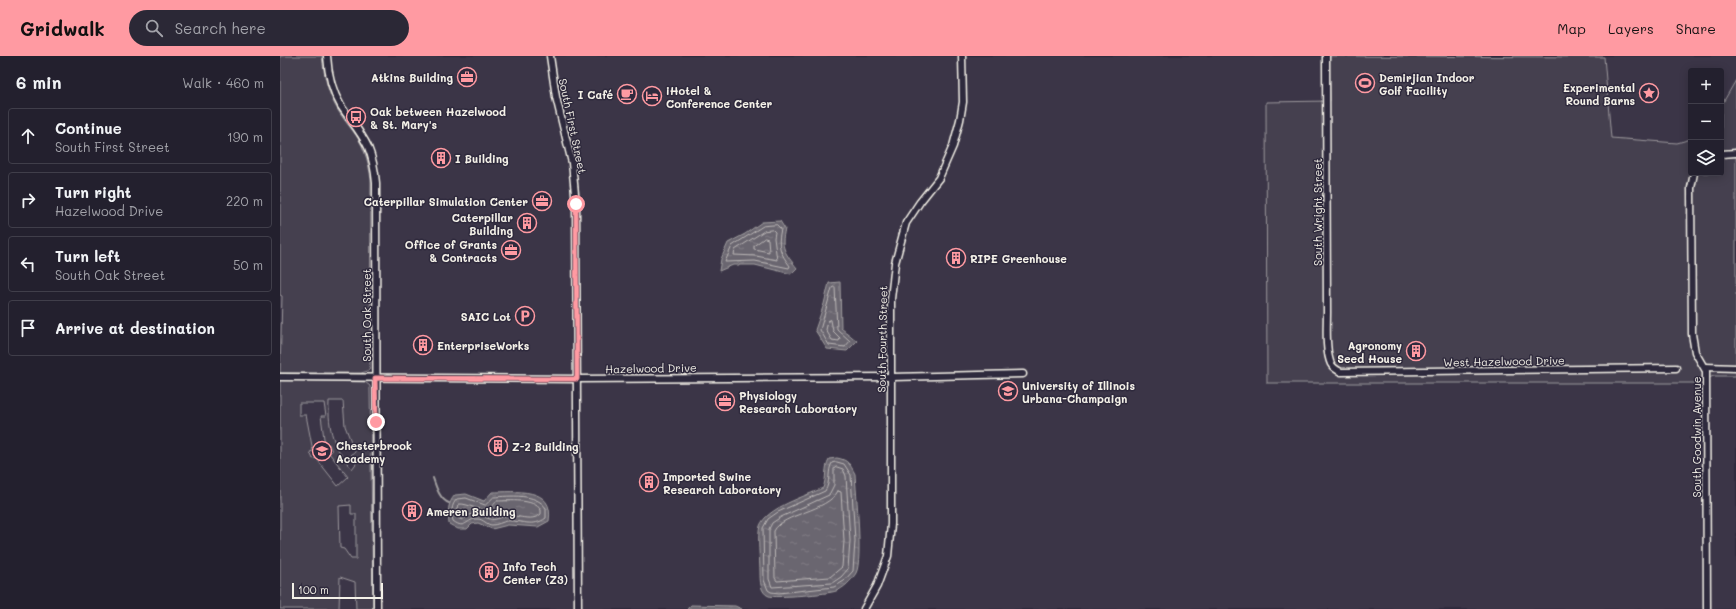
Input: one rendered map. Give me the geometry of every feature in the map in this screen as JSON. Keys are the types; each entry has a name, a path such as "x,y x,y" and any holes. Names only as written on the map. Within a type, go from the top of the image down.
{"street":[{"name":"South Oak Street","path":"327,56 329,77 334,90 342,107 358,128 368,148 375,172 376,183 375,378 377,609"},
{"name":"South First Street","path":"550,56 556,97 570,152 574,183 578,609"},
{"name":"South Fourth Street","path":"864,609 877,586 888,556 891,524 891,299 895,263 906,223 939,178 954,146 960,120 962,102 962,56"},
{"name":"South Wright Street","path":"1326,56 1327,319 1329,358 1333,368"},
{"path":"1724,154 1736,153"},
{"name":"South Goodwin Avenue","path":"1693,176 1691,188 1692,334 1695,352 1705,367 1707,609"},
{"path":"1705,367 1736,368"},
{"name":"West Hazelwood Drive","path":"1333,368 1341,372 1408,373 1676,368"},
{"name":"Hazelwood Drive","path":"280,377 577,379 892,377 1023,374"}],"shaded area":[{"name":"University of Illinois Urbana-Champaign","path":"280,56 1736,56 1736,609 280,609"},
{"path":"280,56 322,56 325,78 335,106 359,140 368,162 371,181 370,367 368,371 361,373 280,373 282,296 280,295"},
{"path":"1329,56 1604,57 1611,138 1677,143 1688,140 1688,176 1724,176 1724,101 1736,80 1736,376 1714,376 1695,383 1267,383 1266,102 1330,101"},
{"path":"280,380 365,382 370,386 373,609 356,609 355,582 340,577 339,609 280,609","holes":["329,401 343,401 345,426 355,452 351,454 358,461 352,469 340,453 333,438","299,403 324,403 326,416 321,416 325,446 329,444 332,451 329,453 348,477 338,486 316,458 313,459 310,452 313,451 306,415 299,415","351,505 351,514 356,514 356,559 351,559 344,549 340,548 339,506"]}],"water":[{"path":"780,221 785,229 783,246 789,258 797,268 791,274 755,265 733,265 719,271 721,259 728,243 745,234 762,222"},
{"path":"840,282 841,328 857,341 847,351 827,349 815,330 824,304 829,283"},
{"path":"837,458 848,463 855,474 859,541 858,566 856,573 847,584 836,591 802,595 769,596 762,589 760,582 760,526 770,514 778,508 823,488 829,459"},
{"path":"492,492 522,492 540,496 546,502 549,510 549,521 538,527 508,525 492,529 478,523 472,524 467,529 458,529 449,524 449,505 455,495 466,494 484,501"},
{"path":"691,605 735,606 742,609 687,609"}],"waterway":[{"path":"433,478 441,496 449,503"}],"place":[{"name":"Atkins Building","path":"467,77"},
{"name":"Demirjian Indoor Golf Facility","path":"1365,83"},
{"name":"Experimental Round Barns","path":"1649,93"},
{"name":"I Café","path":"627,94"},
{"name":"iHotel & Conference Center","path":"652,96"},
{"name":"Oak between Hazelwood & St. Mary's","path":"356,117"},
{"name":"I Building","path":"441,158"},
{"name":"Caterpillar Simulation Center","path":"542,201"},
{"name":"Caterpillar Building","path":"527,223"},
{"name":"Office of Grants & Contracts","path":"511,250"},
{"name":"RIPE Greenhouse","path":"956,258"},
{"name":"SAIC Lot","path":"525,316"},
{"name":"EnterpriseWorks","path":"423,345"},
{"name":"Agronomy Seed House","path":"1416,351"},
{"name":"University of Illinois Urbana-Champaign","path":"1008,391"},
{"name":"Physiology Research Laboratory","path":"725,401"},
{"name":"Z-2 Building","path":"498,446"},
{"name":"Chesterbrook Academy","path":"322,451"},
{"name":"Imported Swine Research Laboratory","path":"649,482"},
{"name":"Ameren Building","path":"412,511"},
{"name":"Info Tech Center (Z3)","path":"489,572"}],"route":[{"path":"376,422 375,378 577,379 576,204"}]}
